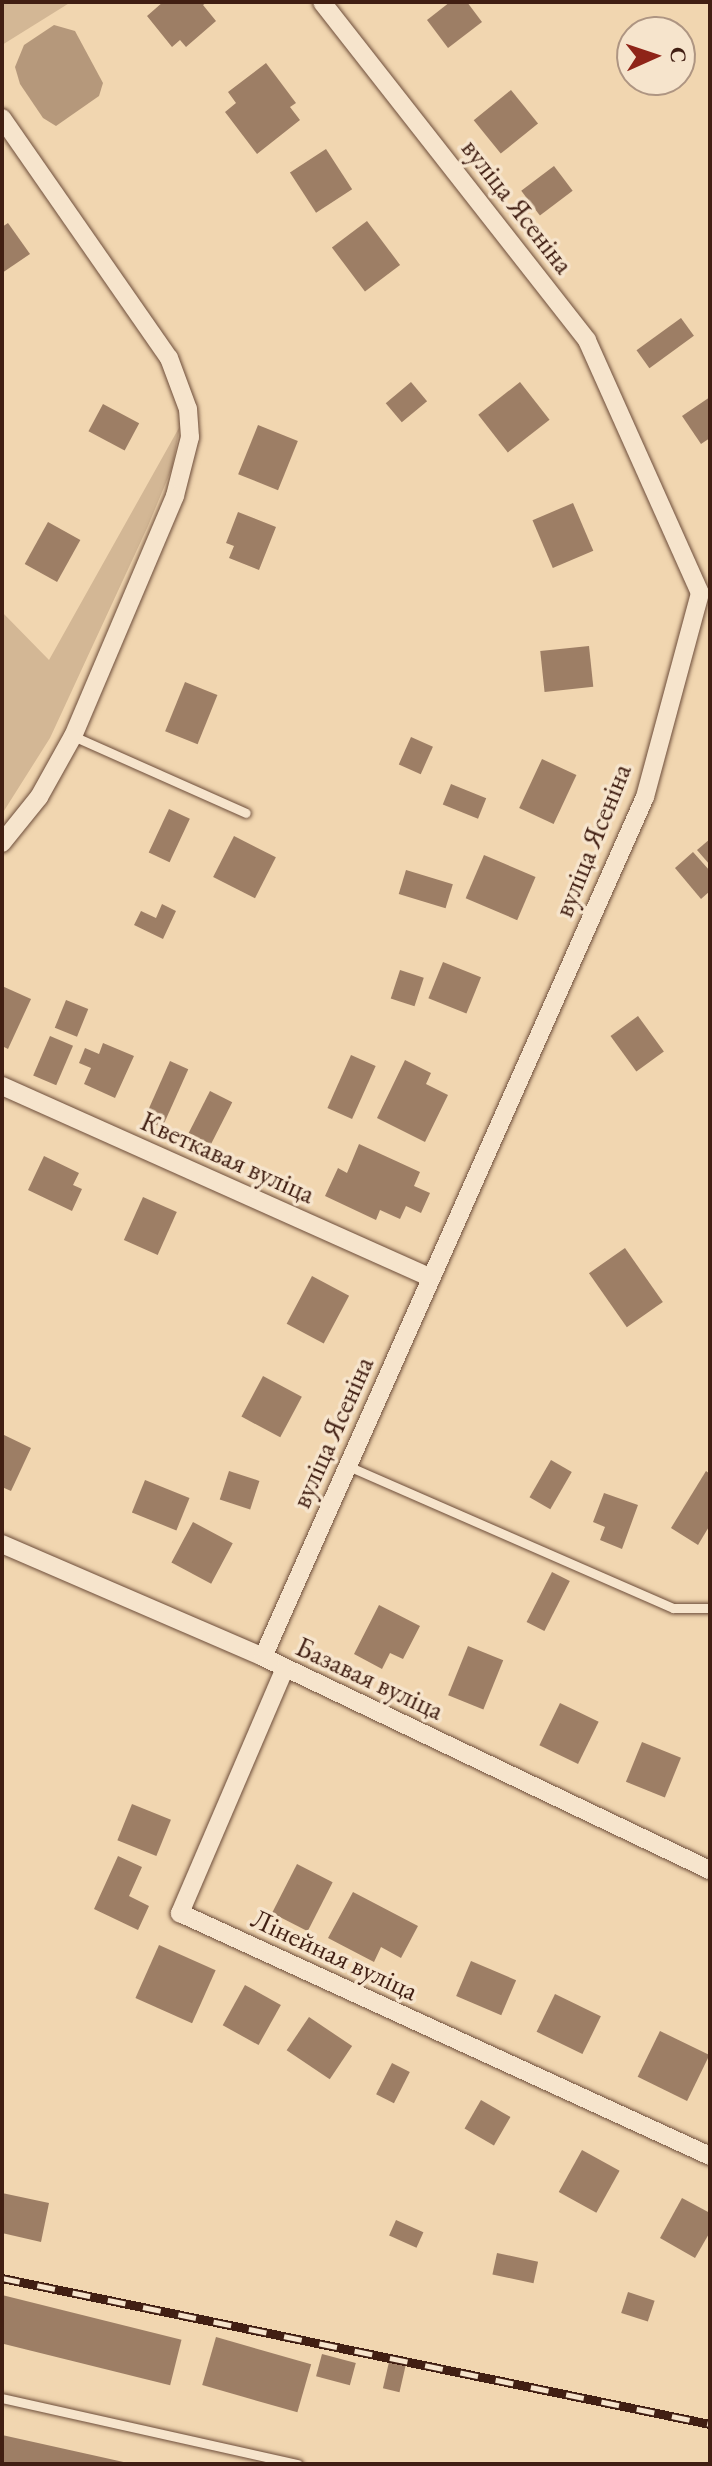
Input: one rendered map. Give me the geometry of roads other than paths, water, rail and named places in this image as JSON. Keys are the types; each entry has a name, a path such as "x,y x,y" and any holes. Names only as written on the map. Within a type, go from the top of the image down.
{"street":[{"name":"вуліца Ясеніна","path":"263,1657 645,797 700,593 587,340 322,2"},
{"path":"2,118 169,358 188,409 190,437 175,496 73,736 39,797 2,843"},
{"name":"Кветкавая вуліца","path":"2,1086 431,1278"},
{"name":"Базавая вуліца","path":"2,1544 263,1657 710,1870"},
{"name":"Лінейная вуліца","path":"285,1668 180,1913 710,2156"}],"lane":[{"path":"73,736 246,813"},
{"path":"348,1466 673,1608 710,1608"},
{"path":"2,2398 298,2464"}],"railway":[{"path":"2,2278 710,2424"}]}
